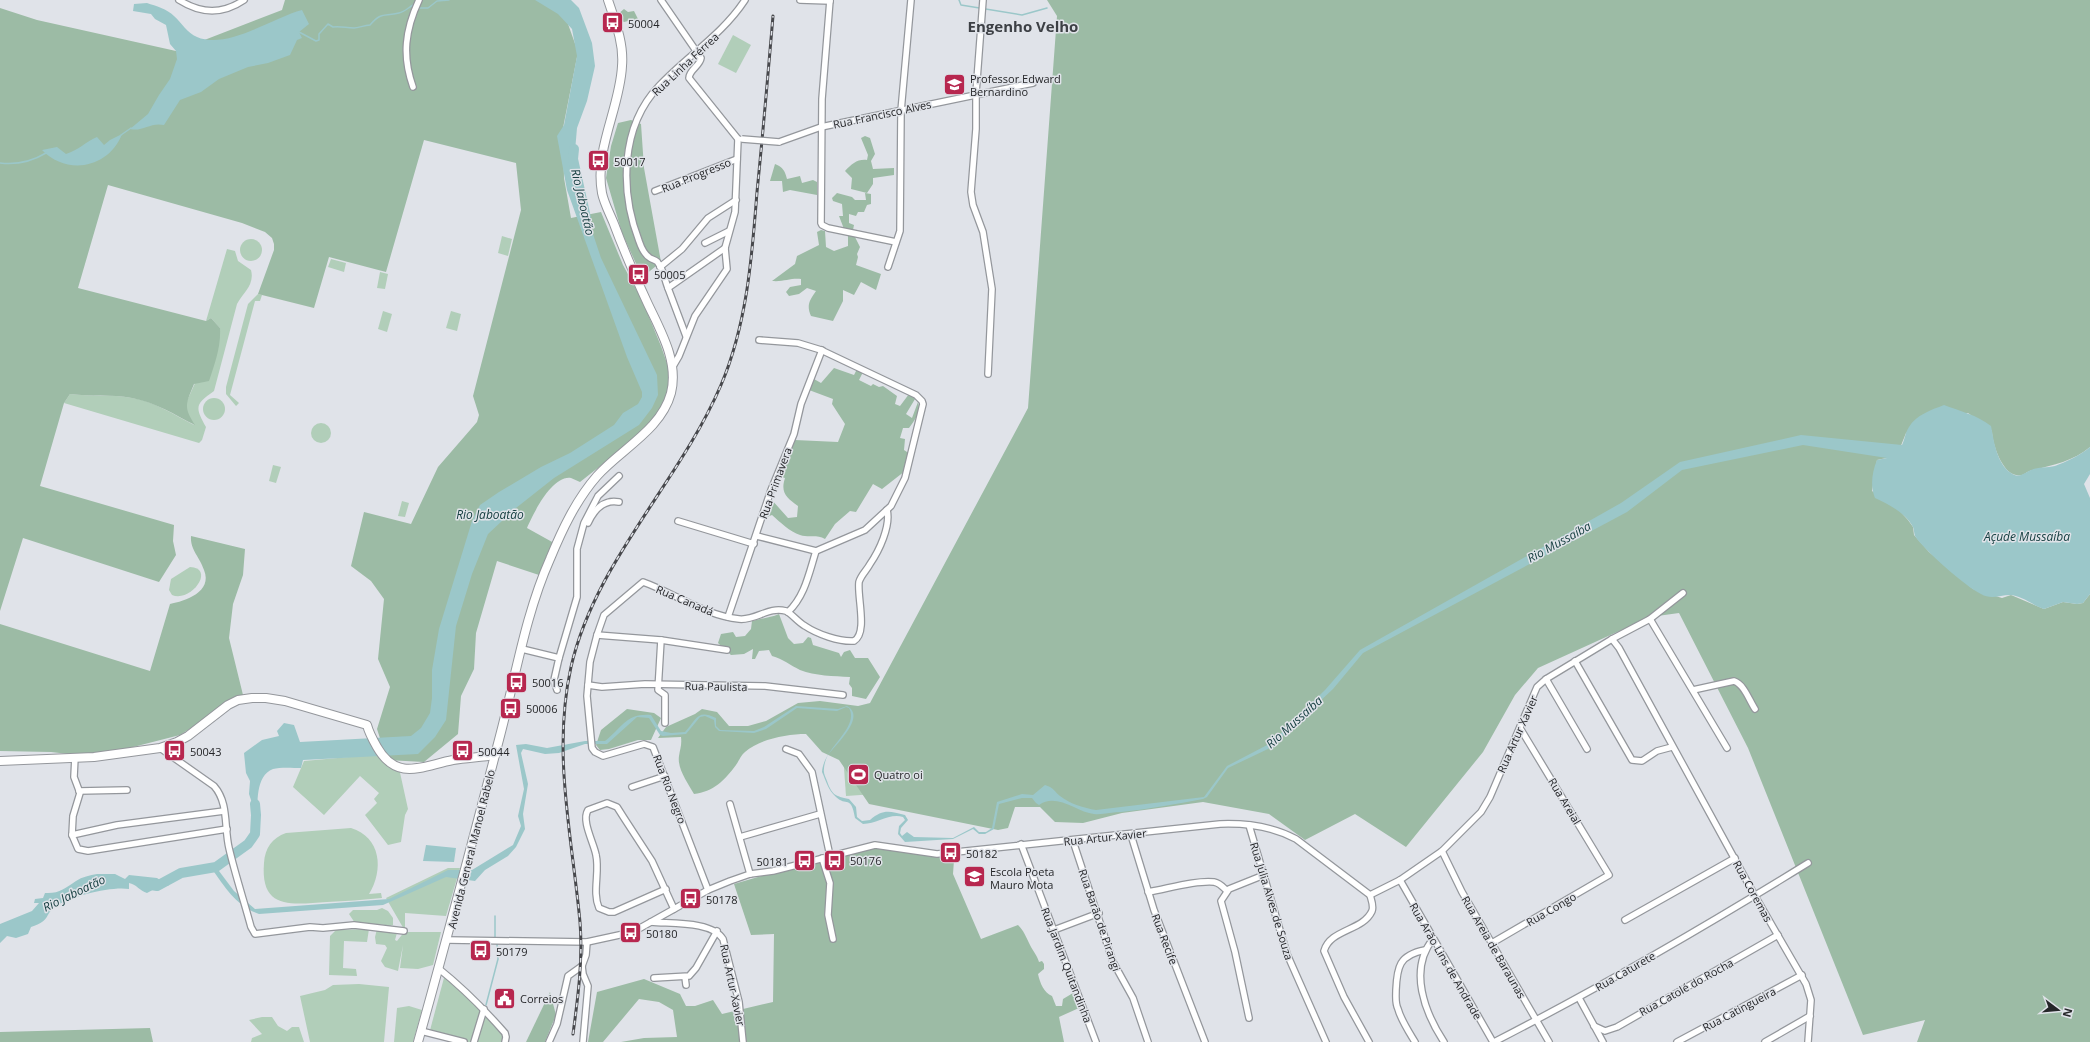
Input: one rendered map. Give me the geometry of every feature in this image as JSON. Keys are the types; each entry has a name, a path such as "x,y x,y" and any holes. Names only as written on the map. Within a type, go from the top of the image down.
{"main road":[{"name":"Avenida General Manoel Rabelo","path":"418,1042 438,968 448,940 536,592 551,556 579,500 597,476 650,427 664,409 672,387 670,358 666,344 634,273 603,195 600,176 603,154 619,89 622,65 622,44 608,0"},
{"path":"0,761 75,758 160,748 188,736 228,705 252,698 266,698 285,701 367,725 370,735 383,757 399,768 411,768 495,755"}],"street":[{"path":"178,0 195,9 214,12 223,11 244,0"},
{"path":"413,87 405,58 409,28 418,0"},
{"path":"662,0 698,51"},
{"name":"Rua Linha Férrea","path":"686,336 658,262 649,258 643,250 636,232 627,196 627,160 636,122 652,95 720,31 745,0"},
{"path":"800,0 830,0 821,127 820,217 822,225 828,228 896,242"},
{"path":"888,267 900,231 901,111 911,0"},
{"path":"982,3 971,199 983,232 992,289 988,374"},
{"name":"Rua Linha Férrea","path":"698,51 701,59 689,76 740,139"},
{"name":"Rua Francisco Alves","path":"740,139 779,142 821,127 901,111 976,93 1033,83"},
{"path":"671,368 679,356 686,336 700,308 726,271 728,264 725,248 735,212 737,159 740,139"},
{"name":"Rua Progresso","path":"655,191 737,159"},
{"path":"660,267 682,249 708,218 736,200"},
{"path":"705,243 729,231"},
{"path":"668,288 725,248"},
{"path":"756,536 816,551 831,543 844,540 864,531 887,510 893,502 905,478 923,404 920,398 822,350 798,343 759,340"},
{"name":"Rua Primavera","path":"728,617 754,544 771,490 794,434 801,404 822,350"},
{"path":"557,690 554,680 577,597 576,571 579,540 584,523 598,496 619,476"},
{"path":"579,540 596,511 609,501 619,502"},
{"path":"816,551 803,590 798,600 788,612 806,627 815,632 854,641 858,637 861,616 859,583 863,574 874,558 882,538 887,522 887,510"},
{"path":"678,521 754,544"},
{"name":"Rua Canadá","path":"643,582 728,617 748,619 774,610 788,612"},
{"name":"Rua Rio Negro","path":"643,582 604,615 597,635 590,662 587,696 590,738 595,752 603,756 644,744 653,747 708,890"},
{"name":"Rua Artur Xavier","path":"448,940 587,942 633,932 708,890 750,874 772,871 875,845 903,848 930,854 1021,844 1073,841 1131,835 1220,824 1249,825 1284,832 1296,839 1370,895 1400,880 1442,851 1481,812 1490,797 1538,687 1546,679 1612,638 1650,619 1683,593"},
{"path":"1650,619 1727,748"},
{"path":"597,635 661,640 727,650"},
{"name":"Rua Coremas","path":"1612,638 1619,648 1672,748 1755,896 1802,975 1809,993 1810,1016 1808,1042"},
{"path":"661,640 658,690 665,695 666,723"},
{"path":"522,649 559,658"},
{"path":"1575,661 1632,760 1642,761 1663,748 1672,748"},
{"path":"1546,679 1587,749"},
{"path":"1693,690 1734,681 1738,682 1755,709"},
{"name":"Rua Paulista","path":"588,685 602,687 658,685 765,686 843,695"},
{"name":"Rua Areial","path":"1520,728 1609,875"},
{"path":"160,748 214,786 221,797 227,829 228,846 255,934 310,927 323,928 354,925 404,930"},
{"path":"786,749 800,754 812,772 830,856"},
{"path":"75,758 74,777 79,791 79,797 73,816 72,835 78,848 88,851 227,829"},
{"path":"632,787 665,776"},
{"path":"79,791 127,790"},
{"path":"666,889 614,912 604,911 599,908 596,899 597,860 586,820 588,810 607,803 617,807 652,861 666,889 674,909"},
{"path":"730,804 750,874"},
{"path":"72,835 117,825 224,811"},
{"path":"740,837 820,814"},
{"name":"Rua Júlia Alves de Souza","path":"1249,825 1287,954 1326,1042"},
{"name":"Rua Recife","path":"1131,835 1148,892 1205,1042"},
{"name":"Rua Barão de Pirangi","path":"1073,841 1113,962 1133,998 1148,1042"},
{"name":"Rua Jardim Quitandinha","path":"1021,844 1096,1042"},
{"name":"Rua Areia de Baraunas","path":"1442,851 1462,892 1549,1042"},
{"path":"822,858 830,883 828,915 833,940"},
{"path":"1625,920 1735,858"},
{"name":"Rua Caturete","path":"1494,1042 1579,998 1755,896 1808,863"},
{"path":"1249,1018 1235,952 1221,901 1227,891 1237,885 1264,875"},
{"name":"Rua Congo","path":"1492,943 1609,875"},
{"name":"Rua Arão Lins de Andrade","path":"1400,880 1432,939 1494,1042"},
{"path":"1148,892 1202,882 1215,882 1227,891"},
{"path":"1369,1042 1344,997 1324,951 1328,942 1361,922 1369,914 1372,906 1370,895"},
{"path":"1054,930 1098,913"},
{"name":"Rua Artur Xavier","path":"650,922 704,927 717,931 723,939 725,945 739,1002 743,1042"},
{"name":"Rua Artur Xavier","path":"685,977 692,974 717,931"},
{"name":"Rua Catolé do Rocha","path":"1594,1026 1605,1031 1617,1027 1778,935"},
{"path":"1432,939 1425,950 1421,974 1424,1003 1430,1018 1444,1042"},
{"path":"583,1042 588,986 583,974 582,966 586,955 587,942"},
{"path":"1415,1042 1398,1009 1396,999 1396,973 1398,967 1408,955 1425,950"},
{"path":"549,1042 557,1024 568,976 582,966"},
{"path":"438,968 460,985 484,1009 504,1033 506,1037 505,1042"},
{"name":"Rua Catingueira","path":"1677,1042 1802,975"},
{"path":"654,978 685,977 686,985"},
{"path":"1579,998 1604,1042"},
{"path":"474,1042 484,1009"},
{"path":"1765,1042 1810,1016"},
{"path":"421,1031 464,1042"}],"green space":[{"path":"285,0 546,0 563,10 578,52 563,128 564,178 571,218 601,212 623,265 642,300 670,372 669,389 662,408 637,437 580,482 571,478 564,479 550,489 544,497 527,528 554,543 539,575 497,561 476,633 474,669 461,696 458,734 424,762 387,760 377,729 390,687 378,659 384,599 371,581 351,566 364,512 411,524 438,467 477,422 479,415 473,396 521,210 516,163 424,140 386,272 329,257 314,308 258,294 274,250 272,238 265,232 242,223 108,185 78,288 206,321 211,318 220,328 220,342 209,381 194,384 189,396 187,409 195,425 149,402 116,396 70,394 64,403 40,486 174,525 173,541 176,555 159,582 23,538 0,611 0,8 37,20 176,51 282,10"},
{"path":"1047,0 2090,0 2090,447 2077,456 2063,462 2021,475 2016,475 2006,469 2002,463 1996,450 1992,431 1968,413 1962,413 1950,408 1906,433 1900,448 1891,457 1877,460 1872,491 1898,509 1913,527 1914,535 1929,552 1973,589 2002,598 2011,595 2044,609 2063,602 2077,604 2083,603 2090,594 2090,1042 1917,1042 1925,1020 1863,1035 1748,748 1679,613 1650,617 1538,668 1515,695 1483,752 1406,847 1355,814 1305,840 1269,814 1203,802 1122,813 1083,823 1055,822 1040,807 1015,807 1008,828 998,830 869,804 839,760 822,752 806,734 782,736 751,747 741,756 723,780 707,791 694,794 680,766 679,756 681,737 658,738 666,727 695,714 702,709 717,712 729,726 748,726 766,721 798,703 820,701 858,706 870,703 1028,408 1057,16"},
{"path":"624,9 628,12 634,11 638,19 631,26 628,21 624,22 620,20 618,14"},
{"path":"733,35 751,45 736,73 718,64"},
{"path":"631,120 641,124 644,168 661,262 645,275 638,268 622,233 606,178 611,146 618,123"},
{"path":"865,136 870,138 875,154 871,161 873,169 894,168 894,175 873,178 873,184 867,193 851,189 852,178 845,171 855,162 867,160 868,155 861,138"},
{"path":"775,164 780,166 787,179 800,176 802,183 813,180 817,182 817,195 790,190 783,192 782,181 770,181"},
{"path":"837,193 852,197 855,200 866,200 865,193 871,194 871,204 867,205 864,212 858,212 856,216 849,214 849,223 854,225 853,230 844,229 839,216 843,216 842,204 833,201 832,198"},
{"path":"821,230 825,231 826,247 834,251 848,246 848,234 854,235 860,247 857,254 858,257 856,265 881,274 876,290 861,282 854,295 843,290 843,301 833,321 811,316 809,303 816,291 807,288 799,294 789,296 786,292 790,287 801,285 801,279 772,281 795,264 797,256 819,245 817,232"},
{"path":"502,236 512,239 508,256 498,253"},
{"path":"251,239 259,242 262,250 259,258 251,261 243,258 240,250 243,242"},
{"path":"227,249 235,251 238,261 251,270 252,275 248,288 237,304 214,391 203,399 199,406 200,414 206,427 202,440 199,443 64,403 70,394 132,398 156,405 194,425 187,413 186,403 220,328 211,318 206,321"},
{"path":"331,259 346,263 344,272 328,267"},
{"path":"380,272 388,274 385,289 377,288"},
{"path":"258,294 262,295 260,301 255,301 230,395 239,403 236,406 226,394 226,387 248,304"},
{"path":"383,311 392,314 387,332 378,329"},
{"path":"451,311 461,314 457,331 446,328"},
{"path":"834,368 854,375 857,369 864,370 859,380 871,386 873,384 879,387 883,386 897,396 895,404 900,406 909,394 915,399 906,414 912,418 918,402 919,409 909,428 903,428 900,438 905,439 904,450 910,454 905,471 882,489 873,484 856,512 850,511 835,524 825,539 796,534 772,515 767,517 771,499 788,518 797,517 798,506 786,495 783,488 785,478 781,477 784,465 795,440 838,442 845,424 832,404 833,399 809,390 814,379 821,383"},
{"path":"214,398 222,401 225,409 222,417 214,420 206,417 203,409 206,401"},
{"path":"317,423 325,423 331,429 331,437 325,443 317,443 311,437 311,429"},
{"path":"273,465 281,467 276,483 269,481"},
{"path":"402,501 409,503 405,517 398,516"},
{"path":"191,536 245,549 243,575 233,604 229,638 243,695 180,735 94,757 51,752 0,751 0,624 150,671 170,604 190,598 201,590 205,584 206,578 204,570 192,545"},
{"path":"190,567 197,569 201,573 201,578 198,584 193,590 186,594 179,596 172,595 169,590 171,579"},
{"path":"779,614 788,638 794,644 803,643 808,637 811,638 813,645 839,653 841,657 844,652 850,650 855,658 868,658 880,677 866,699 852,696 852,688 849,684 850,677 825,675 800,670 772,656 769,650 759,651 755,659 752,659 753,649 744,654 731,655 718,643 721,634 733,632 736,637 745,636 751,629 752,621"},
{"path":"627,709 654,713 661,718 651,740 638,740 609,749 600,750 596,745 601,730"},
{"path":"843,754 875,794 846,796"},
{"path":"371,755 383,757 399,768 408,809 405,815 401,842 388,845 365,815 377,803 374,799 379,793 360,776 324,815 293,787 304,761"},
{"path":"351,828 361,832 369,839 374,847 377,855 377,875 369,894 381,893 382,898 302,904 281,901 273,897 267,890 264,879 264,863 266,853 270,844 281,835 286,833"},
{"path":"883,845 949,854 954,860 953,874 981,939 1018,925 1020,927 1039,962 1042,961 1044,964 1044,969 1038,974 1043,987 1049,995 1052,996 1056,1006 1062,1006 1063,999 1073,993 1079,1008 1059,1017 1064,1042 621,1042 644,1038 677,1037 673,1010 659,1002 639,999 603,1042 588,1042 597,992 644,979 680,994 686,1006 695,1006 713,1000 722,1014 773,1002 774,934 751,935 734,884 822,858"},
{"path":"448,868 460,868 446,916 405,913 405,931 386,898"},
{"path":"382,908 388,911 393,918 393,925 390,925 397,927 398,929 395,940 397,941 405,931 441,932 433,965 418,969 400,968 403,945 398,971 385,967 381,961 387,948 385,945 376,944 375,937 377,929 386,925 355,923 349,914 353,910 377,910"},
{"path":"369,929 367,942 344,941 343,968 356,969 357,976 329,975 330,936 336,930"},
{"path":"445,974 505,1034 505,1042 461,1042 429,1034"},
{"path":"359,984 389,987 384,1042 310,1042 300,996 325,990 333,985"},
{"path":"550,992 556,1015 545,1042 526,1042"},
{"path":"409,1006 422,1010 413,1042 394,1042 397,1008"},
{"path":"262,1017 272,1017 278,1026 287,1031 292,1027 299,1027 304,1042 251,1042 252,1038 262,1034 249,1020"},
{"path":"150,1028 153,1042 0,1042 0,1032"}],"water":[{"name":"Rio Jaboatão","path":"535,0 571,0 579,8 592,43 595,66 587,101 577,128 573,174 601,258 657,375 658,395 652,408 639,425 554,478 516,508 488,534 472,574 456,626 446,720 435,737 418,754 303,760 301,768 273,769 267,772 260,784 257,818 249,794 250,781 246,773 244,753 262,740 279,736 277,731 284,723 294,725 300,742 411,736 421,728 430,713 432,698 432,670 439,629 472,521 480,505 541,467 570,453 614,425 623,413 638,404 642,397 642,392 627,357 567,190 557,136 564,125 577,56 572,29 558,14"},
{"path":"147,3 168,11 193,35 209,40 235,36 302,10 309,24 299,32 302,38 297,40 290,55 268,63 248,67 219,79 201,92 180,100 164,125 159,124 135,130 130,129 148,114 170,79 177,59 176,51 170,44 166,25 155,19 151,14 133,11 134,4"},
{"path":"122,134 116,146 108,154 98,161 86,164 75,165 63,163 52,158 42,150 57,147 66,154 97,137 104,145"},
{"name":"Açude Mussaíba","path":"1944,405 1974,416 1991,426 1999,458 2006,469 2014,475 2021,475 2033,469 2055,466 2069,460 2090,447 2090,474 2084,484 2090,498 2090,594 2083,603 2077,604 2063,602 2044,609 2014,595 1988,597 1981,594 1956,576 1927,550 1915,536 1913,527 1906,517 1891,506 1875,498 1872,484 1875,465 1877,460 1887,458 1803,445 1682,470 1627,512 1363,653 1333,689 1270,748 1228,768 1207,797 1203,799 1173,805 1094,814 1087,813 1059,802 1052,801 1039,805 1032,798 1022,798 999,804 994,829 985,834 979,834 973,829 953,839 905,842 898,834 899,826 905,820 903,817 888,817 868,824 863,824 855,818 850,803 836,797 831,791 828,785 822,772 826,758 824,772 832,792 837,796 849,799 856,807 857,817 862,821 870,820 879,814 886,812 905,815 908,820 901,828 900,833 902,836 907,832 914,837 953,838 974,827 979,832 986,832 992,828 997,802 1022,794 1033,795 1045,785 1052,788 1068,801 1082,807 1096,810 1204,797 1227,766 1271,743 1325,690 1360,650 1621,503 1680,462 1801,435 1902,445 1908,429 1916,419 1924,413"},
{"path":"796,706 838,709 847,706 849,708 846,707 837,711 797,708 766,729 754,733 719,731 715,727 714,720 705,716 700,717 686,734 663,736 660,735 649,718 637,717 607,744 585,744 559,753 545,754 523,749 521,753 528,784 523,814 525,829 516,847 508,856 485,870 475,881 446,877 383,905 259,914 251,911 237,901 212,869 216,867 234,891 255,909 389,899 448,870 472,870 513,845 521,826 518,816 524,789 516,745 526,744 547,748 585,741 605,741 625,722 636,716 643,715 651,715 661,731 671,733 685,732 695,719 701,715 710,715 716,718 716,726 720,730 754,731 764,727"},
{"path":"849,708 852,711 853,717 852,724 828,755 846,731 850,723 851,716"},
{"path":"426,845 456,848 454,862 423,861"},
{"path":"97,874 115,874 125,879 129,875 157,878 169,886 160,886 147,893 129,883 129,889 122,888 102,890 81,895 56,906 42,922 31,927 28,934 16,938 7,936 0,943 0,924 32,911 39,903 34,903 35,899 43,898 45,893 58,891 65,888 81,878"}],"waterway":[{"path":"419,8 428,8 437,1 449,0"},
{"path":"959,0 961,5 1022,15 1047,8"},
{"path":"299,32 316,41 319,40 319,34 328,24 333,27 358,28 370,25 380,16 401,12 413,5"},
{"path":"121,135 131,128"},
{"name":"Rio Jaboatão","path":"574,149 573,159 586,218"},
{"path":"0,163 12,164 24,162 35,159 46,153"},
{"name":"Rio Jaboatão","path":"151,885 157,886 181,873 216,867 248,844 255,834 255,804"},
{"path":"495,916 495,937"},
{"path":"486,1005 498,959 497,944"}],"railway":[{"path":"573,1034 578,992 581,936 565,794 563,763 563,731 571,667 583,629 599,592 618,557 683,456 703,421 721,385 730,362 737,338 747,290 750,266 773,16"}],"place":[{"name":"50004","path":"612,23"},
{"name":"Professor Edward Bernardino","path":"954,84"},
{"name":"50017","path":"599,161"},
{"name":"50005","path":"638,274"},
{"name":"50016","path":"517,682"},
{"name":"50006","path":"511,708"},
{"name":"50043","path":"175,751"},
{"name":"50044","path":"463,751"},
{"name":"Quatro oi","path":"859,774"},
{"name":"50182","path":"951,853"},
{"name":"50176","path":"835,860"},
{"name":"50181","path":"804,861"},
{"name":"Escola Poeta Mauro Mota","path":"975,877"},
{"name":"50178","path":"690,899"},
{"name":"50180","path":"631,933"},
{"name":"50179","path":"480,951"},
{"name":"Correios","path":"504,998"}],"district":[{"name":"Engenho Velho","path":"1023,26"}],"water label":[{"name":"Rio Mussaíba","path":"1559,542"},
{"name":"Rio Mussaíba","path":"1294,722"}]}
